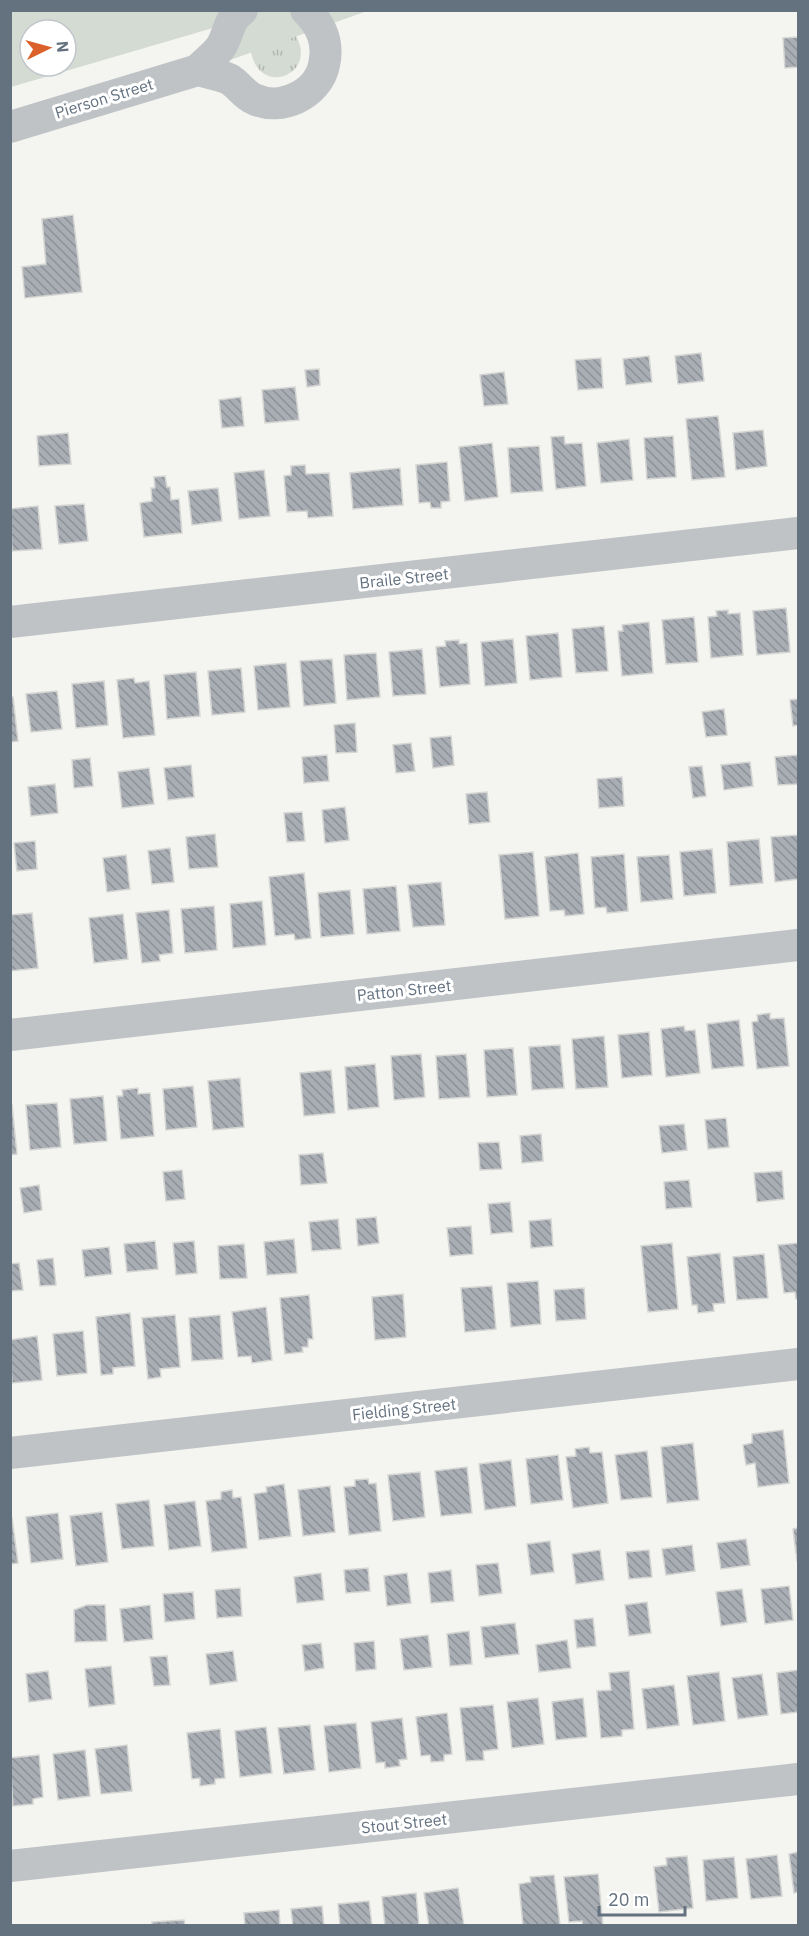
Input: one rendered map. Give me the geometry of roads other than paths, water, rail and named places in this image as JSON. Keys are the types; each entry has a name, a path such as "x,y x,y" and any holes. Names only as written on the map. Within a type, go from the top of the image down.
{"street":[{"name":"Pierson Street","path":"10,127 198,70 222,45 227,28 242,10"},
{"path":"198,70 231,80 242,92 256,100 272,104 288,102 303,95 315,84 323,70 327,54 325,37 317,21 306,10"},
{"name":"Braile Street","path":"10,622 798,533"},
{"name":"Patton Street","path":"10,1035 798,945"},
{"name":"Fielding Street","path":"10,1454 798,1364"},
{"name":"Stout Street","path":"10,1866 798,1779"}]}
